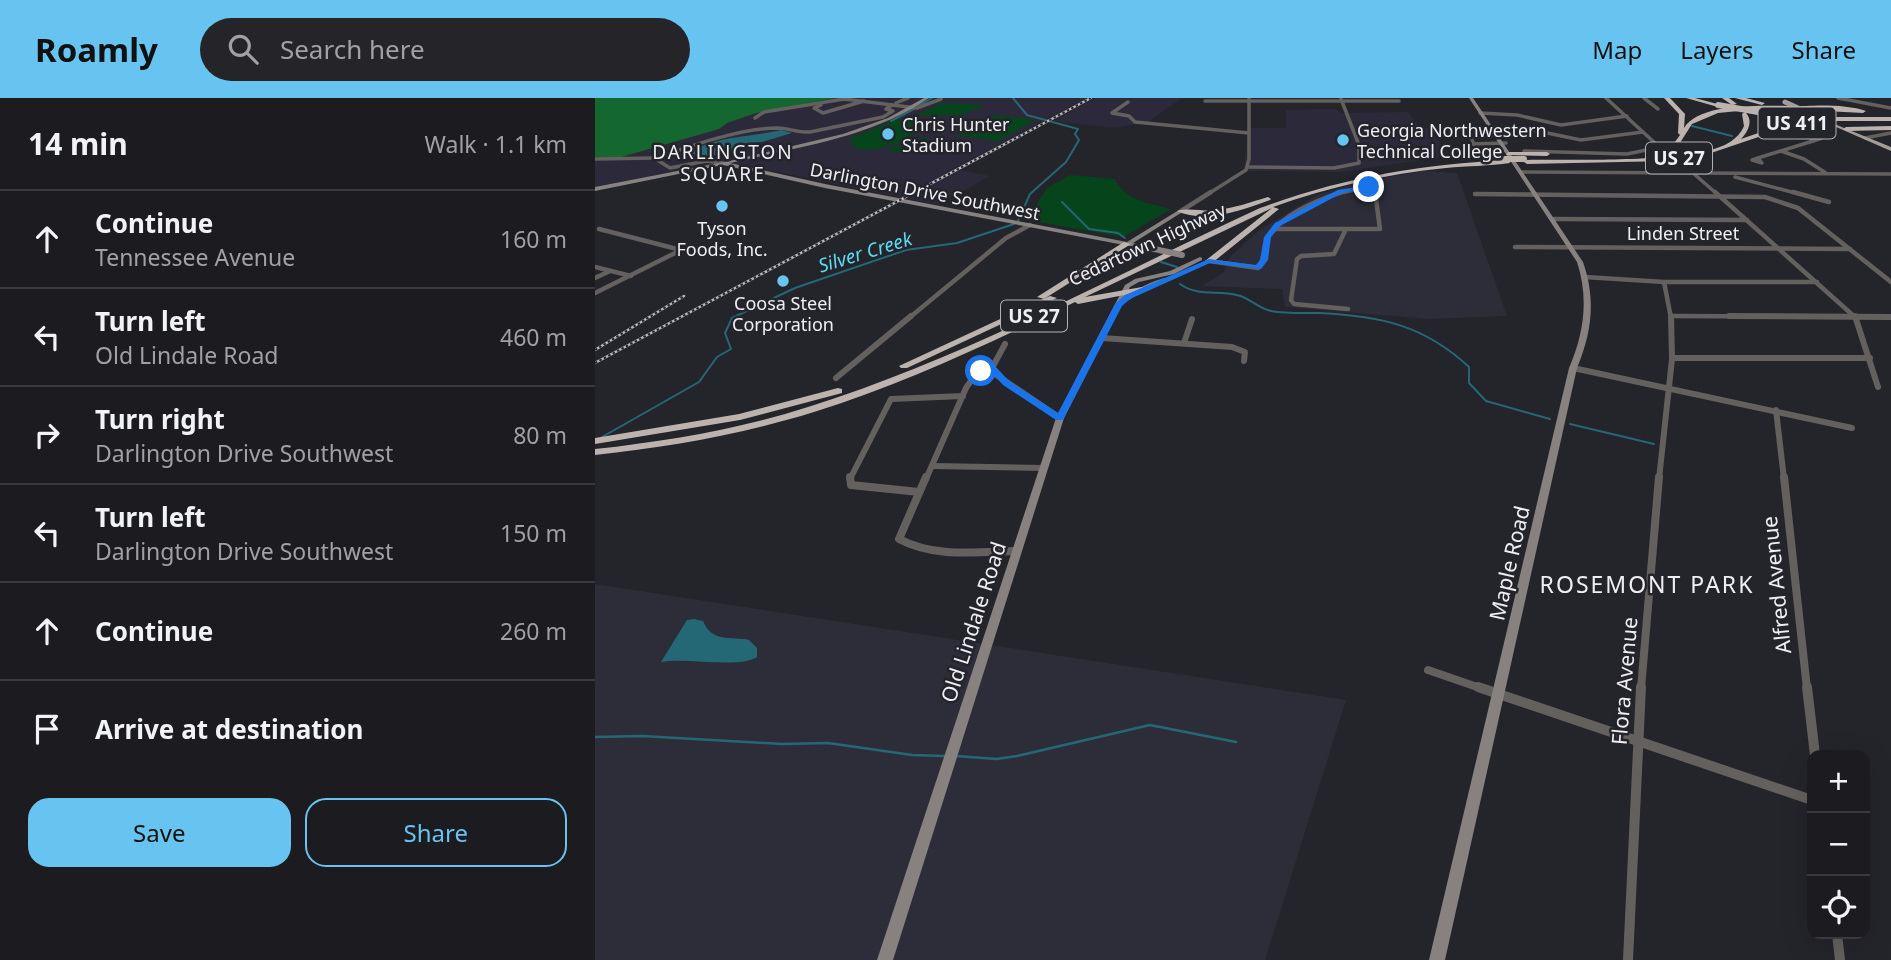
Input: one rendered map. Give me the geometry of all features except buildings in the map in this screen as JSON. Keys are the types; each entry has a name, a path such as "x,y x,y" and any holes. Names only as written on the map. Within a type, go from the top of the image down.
{"highway":[{"name":"US 27","path":"1629,160 1668,151 1679,145 1683,118 1680,110 1667,98"},
{"path":"1689,98 1758,112 1868,118"},
{"name":"US 27","path":"1629,160 1697,155 1730,145 1746,129 1748,121 1736,101 1725,98"},
{"path":"1808,100 1891,114"},
{"path":"1736,101 1818,108"},
{"name":"US 411","path":"1679,145 1690,122 1709,114 1748,108 1818,108 1891,114"},
{"name":"US 411","path":"1730,145 1790,124 1891,114"},
{"path":"1846,129 1891,128"},
{"path":"1518,162 1629,160"},
{"path":"1518,162 1629,160"},
{"name":"Cedartown Highway","path":"595,441 740,417 824,395 880,376 1268,199 1333,179 1380,170 1466,162 1518,162"},
{"name":"Cedartown Highway","path":"595,452 751,425 815,407 889,381 1296,196 1372,176 1446,164"},
{"path":"1209,261 1296,196"},
{"path":"1181,211 1205,215 1222,214 1268,199"},
{"path":"1004,320 1127,244"},
{"path":"1038,314 1103,296 1142,289"},
{"path":"1103,296 1114,297 1119,304"}],"main road":[{"path":"1777,98 1891,149"}],"street":[{"path":"875,98 884,99 884,104"},
{"path":"893,105 908,98"},
{"path":"595,189 859,131 890,119 927,98"},
{"name":"Maple Road","path":"1437,960 1573,368 1581,349 1588,316 1585,277 1572,247 1518,162 1471,98"},
{"path":"1518,162 1627,154 1656,148 1656,144 1606,98"},
{"path":"1644,98 1658,109"},
{"path":"1838,98 1891,114"},
{"path":"848,99 814,109 823,113 866,101"},
{"path":"755,118 764,112 848,99 922,108 941,99"},
{"path":"1247,167 1248,99"},
{"path":"1302,99 1304,109"},
{"path":"1127,244 1247,167 1334,168 1359,163 1359,145 1341,100"},
{"path":"1380,100 1385,108"},
{"path":"1205,101 1399,101"},
{"path":"1128,102 1112,113 1129,116 1135,122 1249,133"},
{"name":"Darlington Drive Southwest","path":"654,159 715,138 779,128 799,133 888,116 893,110 886,109 893,105"},
{"path":"1480,113 1510,114 1561,125 1627,116"},
{"path":"1490,127 1528,129 1581,140 1643,132"},
{"path":"1865,138 1891,133"},
{"path":"1478,152 1470,136 1496,135"},
{"path":"1758,158 1813,141"},
{"path":"1472,144 1503,143"},
{"path":"1781,151 1804,159 1827,174"},
{"path":"595,160 654,159"},
{"name":"Darlington Drive Southwest","path":"654,159 670,168 706,161 723,163 1209,261 1258,268 1264,260 1268,237 1275,229"},
{"path":"1518,162 1692,173 1891,174"},
{"path":"1692,173 1856,317 1878,387"},
{"path":"1724,174 1829,202"},
{"path":"1363,186 1374,189 1380,229 1275,229 1277,225 1340,192 1363,186"},
{"path":"1475,194 1534,190 1761,196 1795,206 1891,282"},
{"path":"1554,219 1747,220"},
{"path":"836,378 1006,238 1028,225"},
{"path":"595,293 681,250 599,229"},
{"path":"1345,231 1334,254 1301,256 1297,259 1291,300 1294,304 1309,308 1348,309"},
{"name":"Linden Street","path":"1515,247 1850,249"},
{"path":"1123,292 1132,282 1172,273 1200,259"},
{"path":"1119,304 1142,289 1209,261"},
{"path":"595,267 631,276"},
{"path":"595,278 611,270"},
{"path":"1585,277 1664,282 1818,282"},
{"name":"Flora Avenue","path":"1628,960 1637,738 1667,387 1674,358 1672,316 1664,282"},
{"name":"Old Lindale Road","path":"885,960 1060,418 1123,292"},
{"path":"1672,316 1891,317"},
{"path":"1184,343 1192,319"},
{"path":"1102,338 1240,349 1245,352 1244,361"},
{"path":"1005,344 992,368 975,375 963,396 933,466 900,531 899,539 908,545 933,549 1016,551"},
{"path":"1674,358 1870,358"},
{"path":"992,368 1006,383 1060,418"},
{"path":"1573,368 1852,428"},
{"path":"919,492 851,485 850,476 891,398 963,396"},
{"name":"Alfred Avenue","path":"1776,410 1814,750"},
{"path":"933,466 1043,468"},
{"path":"1428,670 1637,738 1807,798"},
{"path":"1838,939 1840,960"}],"shaded area":[{"path":"602,98 1087,98 952,169 990,176 938,205 729,162 595,187 595,101"},
{"path":"1095,98 1182,98 1148,122 1115,128 1053,121"},
{"name":"Georgia Northwestern Technical College","path":"1335,109 1342,113 1408,112 1419,127 1432,129 1448,156 1342,172 1244,171 1248,128 1286,128 1286,110"},
{"path":"1423,171 1457,173 1507,316 1428,319 1285,307 1282,289 1202,286 1224,272 1230,257 1258,231 1317,195 1360,182"},
{"path":"595,584 1346,700 1265,960 595,960"}],"green space":[{"path":"595,98 835,98 756,113 727,123 719,129 621,157 595,157"},
{"path":"941,103 984,106 961,115 915,116"},
{"path":"995,115 1036,120 998,141 955,135"},
{"name":"Chris Hunter Stadium","path":"895,120 921,120 929,124 909,138 929,138 926,144 914,144 917,145 913,151 889,152 893,146 902,146 904,141 870,149 850,145 851,138"},
{"path":"1070,175 1115,179 1132,197 1171,209 1123,237 1027,220 1047,188"}],"water":[{"path":"781,130 792,133 762,142 739,144 740,146 715,155 691,153 720,140"},
{"path":"687,620 703,621 711,633 717,636 749,640 757,648 757,657 725,663 661,662"}],"waterway":[{"path":"918,106 932,98"},
{"name":"Silver Creek","path":"1013,98 1027,115 1078,129 1075,134 1079,140 1066,162 1030,194 1018,221"},
{"path":"891,121 914,109"},
{"path":"1692,126 1732,136"},
{"path":"1062,202 1089,229 1118,233 1125,238"},
{"name":"Silver Creek","path":"602,437 699,382 717,357 731,349 725,333 732,318 795,288 906,250 957,243 1014,224"},
{"path":"1133,250 1140,254"},
{"path":"1161,262 1177,267"},
{"path":"1180,284 1201,292 1237,295 1271,311 1342,314 1400,325 1435,341 1469,367 1469,383 1486,401 1550,419"},
{"path":"1570,424 1654,444"},
{"path":"956,756 997,759 1017,756 1150,725 1236,742"},
{"path":"595,737 642,736 782,744 828,743 912,755 944,756"}],"railway":[{"path":"595,363 1091,98"},
{"path":"595,350 684,296"}],"place":[{"name":"Chris Hunter Stadium","path":"888,134"},
{"name":"Georgia Northwestern Technical College","path":"1343,140"},
{"name":"Tyson Foods, Inc.","path":"722,206"},
{"name":"Coosa Steel Corporation","path":"783,281"}],"district":[{"name":"DARLINGTON SQUARE","path":"723,163"},
{"name":"ROSEMONT PARK","path":"1647,584"}],"route":[{"path":"981,371 992,368 1006,383 1060,418 1119,304 1128,297 1209,261 1258,268 1264,260 1268,237 1277,225 1340,192 1369,187"}]}
